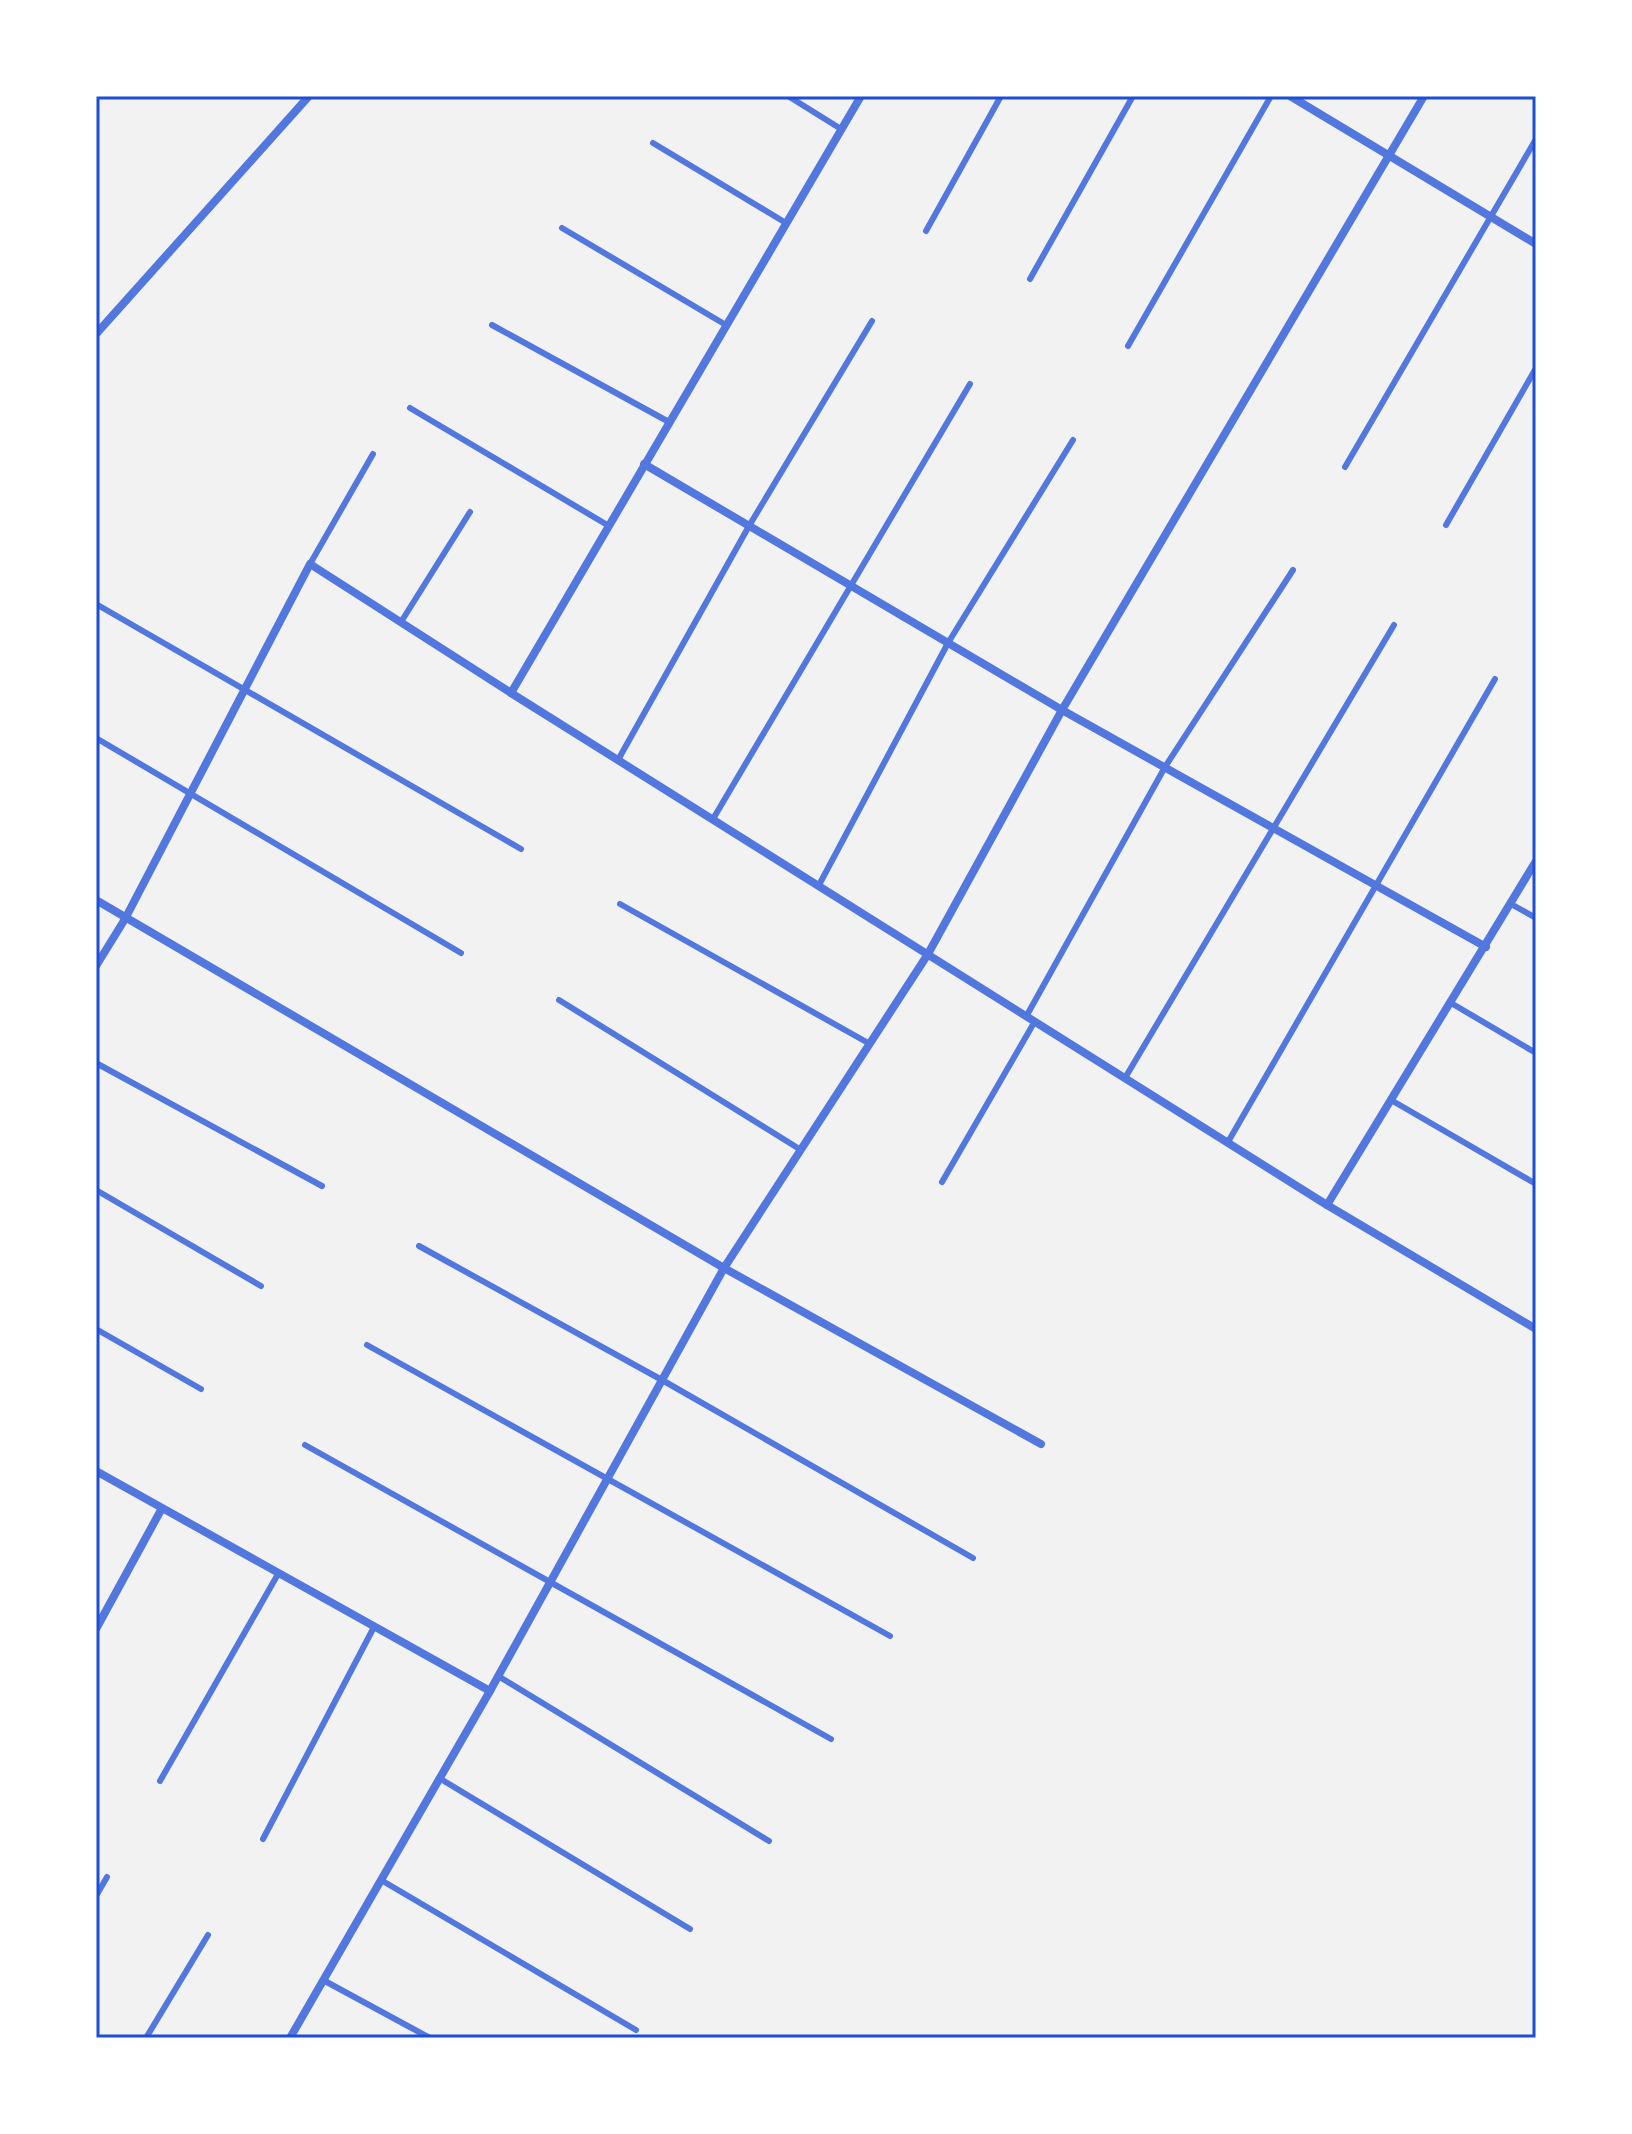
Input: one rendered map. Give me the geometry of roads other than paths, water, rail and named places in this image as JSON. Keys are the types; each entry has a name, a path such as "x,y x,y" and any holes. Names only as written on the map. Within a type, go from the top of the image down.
{"street":[{"path":"96,334 309,96"},
{"path":"511,693 861,96"},
{"path":"1290,96 1536,244"},
{"path":"290,2038 490,1691 724,1268 928,954 1062,710 1424,96"},
{"path":"644,464 1062,710 1486,947"},
{"path":"96,966 125,919 310,564 1327,1205 1536,1329"},
{"path":"1327,1205 1536,861"},
{"path":"96,900 724,1268 1041,1444"},
{"path":"96,1471 490,1691"},
{"path":"96,1629 99,1618 161,1510"}],"lane":[{"path":"788,96 841,129"},
{"path":"926,231 1001,96"},
{"path":"1030,279 1133,96"},
{"path":"1128,346 1271,96"},
{"path":"1345,467 1536,139"},
{"path":"653,143 786,223"},
{"path":"562,228 726,325"},
{"path":"618,760 749,526 872,321"},
{"path":"492,325 669,422"},
{"path":"1446,525 1536,368"},
{"path":"713,819 970,384"},
{"path":"410,408 609,526"},
{"path":"819,885 948,643 1073,440"},
{"path":"310,564 373,454"},
{"path":"401,622 470,512"},
{"path":"1027,1015 1165,767 1293,570"},
{"path":"96,604 521,849"},
{"path":"1125,1078 1394,625"},
{"path":"1228,1142 1495,679"},
{"path":"96,738 461,953"},
{"path":"620,904 870,1044"},
{"path":"1511,904 1536,918"},
{"path":"559,1000 801,1150"},
{"path":"1451,1003 1536,1053"},
{"path":"942,1182 1035,1021"},
{"path":"96,1063 322,1186"},
{"path":"1391,1100 1536,1184"},
{"path":"96,1190 261,1286"},
{"path":"419,1246 662,1380 973,1558"},
{"path":"96,1329 201,1389"},
{"path":"367,1345 890,1636"},
{"path":"305,1445 831,1739"},
{"path":"160,1781 278,1574"},
{"path":"263,1839 374,1627"},
{"path":"498,1676 769,1841"},
{"path":"439,1778 690,1929"},
{"path":"96,1896 107,1877"},
{"path":"381,1880 636,2030"},
{"path":"146,2038 208,1935"},
{"path":"323,1980 430,2038"}]}
